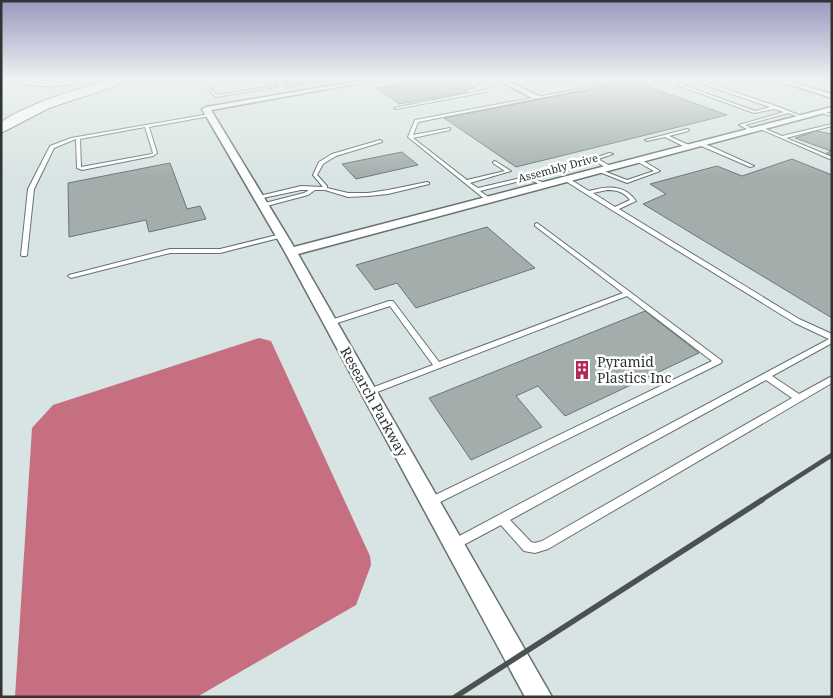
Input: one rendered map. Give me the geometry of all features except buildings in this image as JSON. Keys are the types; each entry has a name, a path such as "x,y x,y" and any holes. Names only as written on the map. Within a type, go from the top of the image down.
{"highway":[{"path":"1,129 26,113"}],"street":[{"name":"Research Parkway","path":"207,113 291,252 539,697"},
{"name":"Assembly Drive","path":"291,252 756,129 825,113"}],"lane":[{"path":"24,256 31,189 52,148 65,141 147,126 205,113"},
{"path":"410,137 416,121 458,113"},
{"path":"786,113 741,125 780,137 832,159"},
{"path":"790,113 802,117"},
{"path":"780,137 832,125"},
{"path":"78,138 79,168 82,169 153,155 155,153 147,126"},
{"path":"410,137 449,129"},
{"path":"647,140 687,130"},
{"path":"664,136 689,147"},
{"path":"410,137 489,200"},
{"path":"380,142 334,155 321,163 315,175 325,187 346,195 374,195 427,184"},
{"path":"701,144 752,166"},
{"path":"610,168 594,159 611,154"},
{"path":"599,170 627,182 657,173 658,171 638,160"},
{"path":"467,182 509,171 495,162"},
{"path":"477,190 529,177 546,185"},
{"path":"566,179 797,321 832,339"},
{"path":"260,201 301,188 314,189 325,187"},
{"path":"588,193 609,188 623,191 633,198 634,201 631,203 615,209"},
{"path":"260,201 306,194 314,189"},
{"path":"430,502 718,361 537,225"},
{"path":"72,276 170,251 220,251 281,236"},
{"path":"369,392 628,293"},
{"path":"330,323 391,303 438,366"},
{"path":"454,545 768,377 832,339"},
{"path":"768,377 799,398"},
{"path":"503,519 528,547 535,548 544,545 832,379"}],"shaded area":[{"path":"259,338 271,341 370,556 371,565 356,605 197,697 15,697 32,428 53,405"}],"railway":[{"path":"760,501 832,455"},
{"path":"455,697 762,500"}],"place":[{"name":"Pyramid Plastics Inc","path":"582,370"}]}
